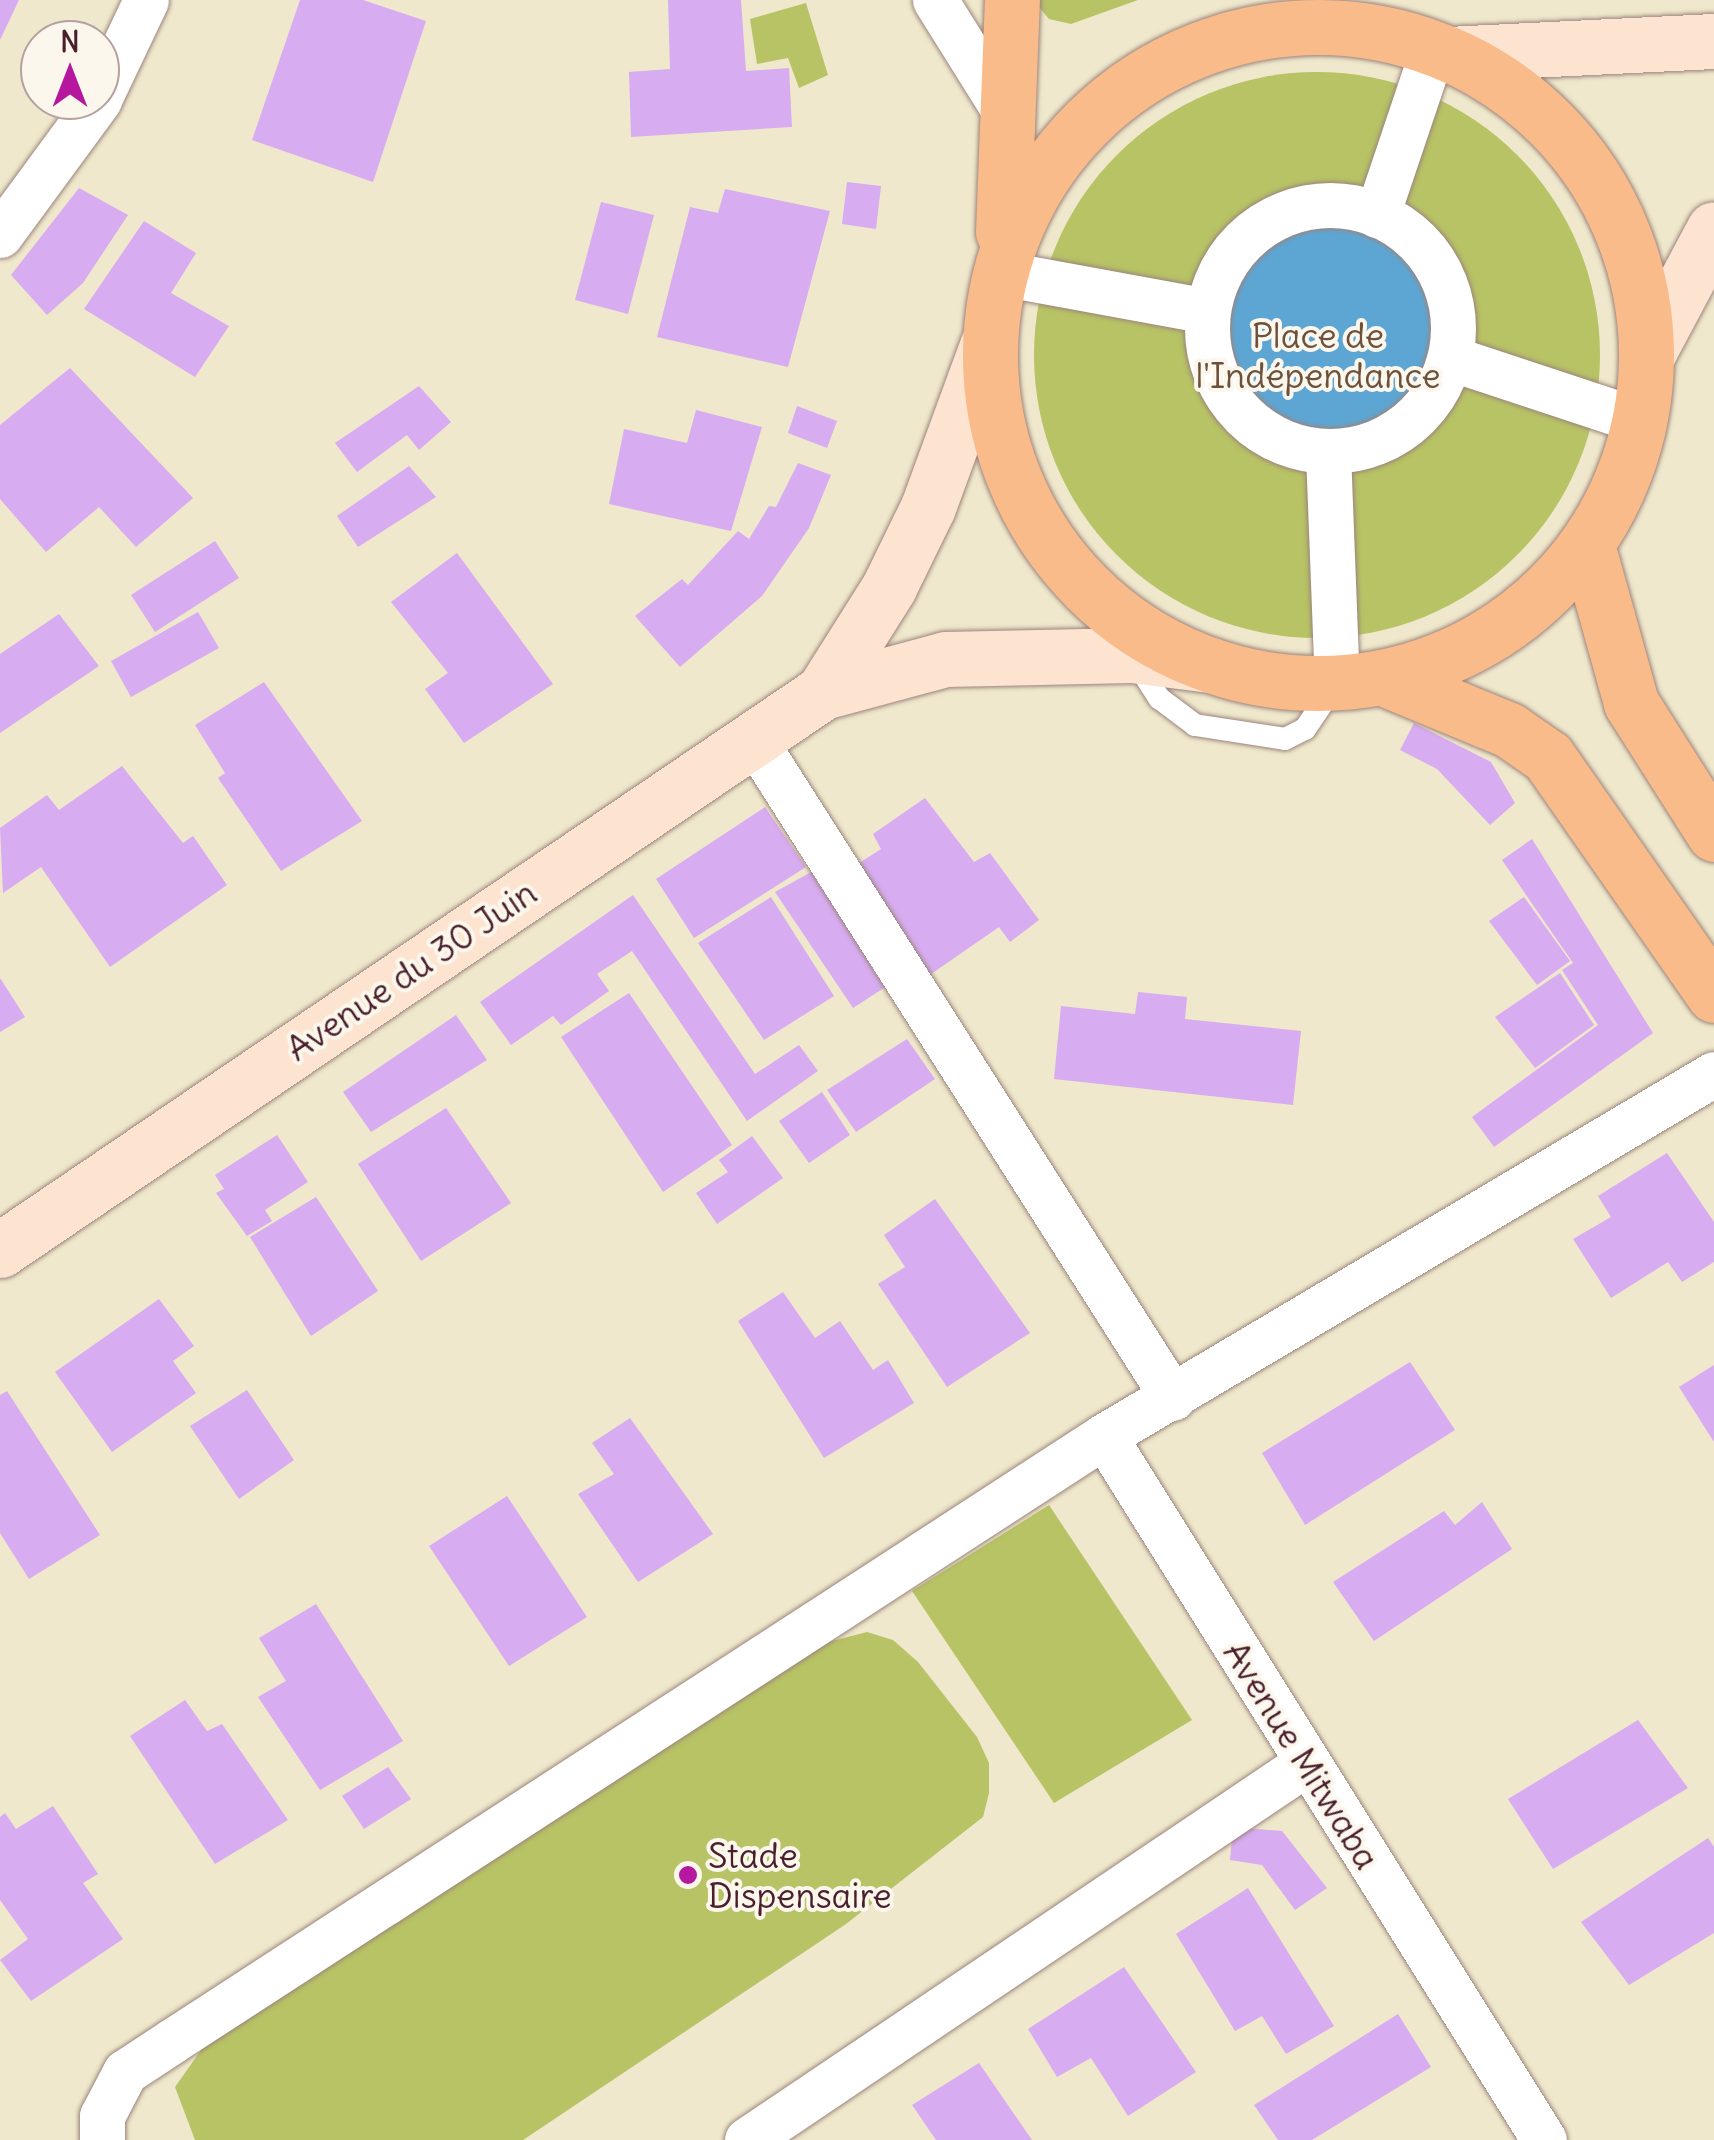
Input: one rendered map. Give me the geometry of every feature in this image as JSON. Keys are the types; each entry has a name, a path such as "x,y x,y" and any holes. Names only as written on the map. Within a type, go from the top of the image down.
{"highway":[{"path":"1012,0 1001,265 987,346 997,435 1030,518 1078,582 1139,632 1210,665 1359,680 1508,730 1548,757 1714,995"},
{"path":"1001,265 1040,176 1092,114 1159,67 1250,35 1315,27 1410,35 1502,83 1550,122 1590,170 1633,257 1648,353 1641,421 1620,486 1587,545 1551,587 1496,630 1434,661 1359,680"},
{"path":"1587,545 1631,703 1714,834"}],"street":[{"path":"120,55 146,0"},
{"path":"936,0 1008,117"},
{"path":"1377,215 1410,35 1714,41"},
{"path":"0,235 84,120"},
{"path":"1332,205 1377,215 1414,238 1448,287 1454,316 1450,358 1431,400 1386,439 1328,452 1270,437 1236,408 1213,370 1206,311 1229,257 1274,218 1332,205"},
{"path":"1648,353 1714,229"},
{"path":"1001,265 1206,311"},
{"path":"822,692 889,587 928,508 987,346"},
{"path":"1450,358 1641,421"},
{"path":"1328,452 1359,680"},
{"path":"822,692 946,659 1132,655 1210,665"},
{"name":"Avenue du 30 Juin","path":"0,1250 822,692"},
{"path":"753,738 1173,1398"},
{"path":"102,2140 102,2116 125,2072 1104,1436 1714,1074"},
{"name":"Avenue Mitwaba","path":"1104,1436 1544,2140"},
{"path":"747,2140 1308,1762"}],"lane":[{"path":"1132,655 1160,698 1195,725 1285,740 1306,729 1359,680"}],"green space":[{"path":"1033,0 1138,0 1071,24 1049,19"},
{"path":"806,3 828,75 799,88 788,58 757,64 750,19"},
{"name":"Place de l'Indépendance","path":"1317,72 1372,78 1425,94 1474,120 1517,155 1552,198 1578,247 1594,300 1600,355 1594,410 1578,463 1552,512 1517,555 1474,590 1425,616 1372,632 1317,638 1262,632 1209,616 1160,590 1117,555 1082,512 1056,463 1040,410 1034,355 1040,300 1056,247 1082,198 1117,155 1160,120 1209,94 1262,78"},
{"path":"1049,1505 1192,1720 1054,1803 912,1591"},
{"name":"Stade Dispensaire","path":"867,1632 893,1640 918,1662 977,1737 989,1763 989,1793 983,1817 846,1924 523,2140 195,2140 175,2087 204,2046 828,1642"}],"water":[{"path":"1331,221 1371,229 1390,238 1405,252 1419,267 1428,286 1436,326 1428,366 1419,385 1405,400 1390,414 1371,423 1331,431 1291,423 1272,414 1257,400 1243,385 1234,366 1226,326 1234,286 1243,267 1257,252 1272,238 1291,229"}],"building":[{"path":"0,0 19,0 0,40"},
{"path":"300,0 363,0 426,21 373,182 252,140"},
{"path":"668,0 741,0 746,71 789,68 792,127 631,137 629,72 670,69"},
{"path":"847,182 881,186 876,229 842,224"},
{"path":"79,188 128,215 83,283 47,315 11,275"},
{"path":"725,189 830,211 788,367 657,337 690,207 718,213"},
{"path":"601,202 654,215 628,314 575,300"},
{"path":"144,221 196,253 171,293 229,326 195,377 84,309"},
{"path":"70,368 193,498 136,547 99,507 46,552 0,499 0,425"},
{"path":"419,386 451,422 419,450 407,435 357,472 335,443"},
{"path":"797,406 837,421 827,448 788,433"},
{"path":"696,410 762,427 731,531 609,504 624,429 687,443"},
{"path":"798,463 831,475 809,528 762,596 680,667 635,616 682,579 688,585 738,531 749,539 769,506 776,507"},
{"path":"409,466 436,497 358,547 337,516"},
{"path":"215,541 239,578 155,632 131,595"},
{"path":"457,553 553,684 464,743 425,689 448,673 391,602"},
{"path":"198,612 219,648 131,697 111,661"},
{"path":"59,614 99,666 0,733 0,654"},
{"path":"264,682 362,821 281,871 218,778 225,773 195,725"},
{"path":"1414,723 1491,762 1515,803 1490,825 1437,769 1400,750"},
{"path":"122,766 183,843 193,836 227,885 110,967 41,867 3,893 0,828 47,795 59,810"},
{"path":"925,798 974,862 990,853 1039,920 1010,942 999,927 924,979 847,871 881,849 873,834"},
{"path":"765,807 806,867 694,938 656,879"},
{"path":"1532,839 1653,1033 1494,1147 1472,1117 1598,1025 1562,970 1573,963 1502,860"},
{"path":"813,871 887,986 853,1008 775,892"},
{"path":"633,895 755,1074 799,1045 818,1071 747,1121 632,951 597,974 609,991 561,1025 553,1016 511,1045 480,1002"},
{"path":"771,897 834,996 764,1040 698,943"},
{"path":"1524,897 1570,961 1537,985 1489,921"},
{"path":"1560,973 1594,1025 1535,1068 1495,1017"},
{"path":"0,978 25,1017 0,1032"},
{"path":"1138,992 1187,997 1185,1019 1301,1031 1293,1105 1054,1079 1061,1006 1135,1014"},
{"path":"629,993 732,1145 663,1192 561,1037"},
{"path":"456,1015 487,1060 371,1132 343,1092"},
{"path":"907,1039 935,1079 856,1132 827,1090"},
{"path":"822,1092 850,1135 809,1163 779,1121"},
{"path":"446,1108 511,1203 421,1261 358,1164"},
{"path":"277,1135 308,1182 265,1210 272,1221 247,1236 216,1193 224,1189 215,1175"},
{"path":"752,1136 783,1178 717,1224 696,1193 728,1172 719,1160"},
{"path":"1667,1153 1714,1222 1714,1262 1682,1282 1668,1262 1611,1298 1573,1239 1611,1217 1598,1196"},
{"path":"316,1197 378,1291 311,1336 250,1237"},
{"path":"935,1199 1030,1333 947,1387 878,1284 905,1267 884,1235"},
{"path":"783,1292 815,1338 840,1321 873,1370 888,1360 914,1403 824,1458 738,1321"},
{"path":"159,1299 194,1346 173,1361 196,1393 112,1452 55,1372"},
{"path":"1410,1362 1455,1430 1305,1525 1262,1453"},
{"path":"1714,1365 1714,1442 1679,1387"},
{"path":"247,1390 294,1460 239,1499 190,1426"},
{"path":"7,1391 100,1535 29,1579 0,1533 0,1395"},
{"path":"630,1418 713,1534 638,1582 578,1494 614,1474 592,1443"},
{"path":"507,1496 587,1617 509,1666 429,1546"},
{"path":"1482,1502 1512,1549 1374,1641 1333,1582 1444,1511 1455,1525"},
{"path":"316,1604 403,1741 320,1790 258,1697 286,1681 259,1638"},
{"path":"185,1700 207,1731 222,1724 288,1820 215,1864 130,1736"},
{"path":"1638,1720 1688,1788 1553,1869 1508,1799"},
{"path":"388,1767 411,1799 364,1829 342,1796"},
{"path":"53,1806 98,1874 83,1883 123,1939 31,2001 0,1960 28,1939 0,1900 0,1817 5,1813 16,1829"},
{"path":"1233,1827 1282,1831 1327,1888 1295,1910 1262,1865 1230,1860"},
{"path":"1708,1838 1714,1847 1714,1933 1629,1985 1581,1922"},
{"path":"1248,1888 1334,2026 1286,2054 1262,2016 1235,2031 1176,1934"},
{"path":"1124,1967 1196,2072 1128,2116 1091,2058 1057,2077 1028,2029"},
{"path":"1398,2014 1431,2067 1312,2140 1278,2140 1254,2105"},
{"path":"979,2063 1032,2140 936,2140 912,2105"}],"place":[{"name":"Stade Dispensaire","path":"688,1875"}]}
